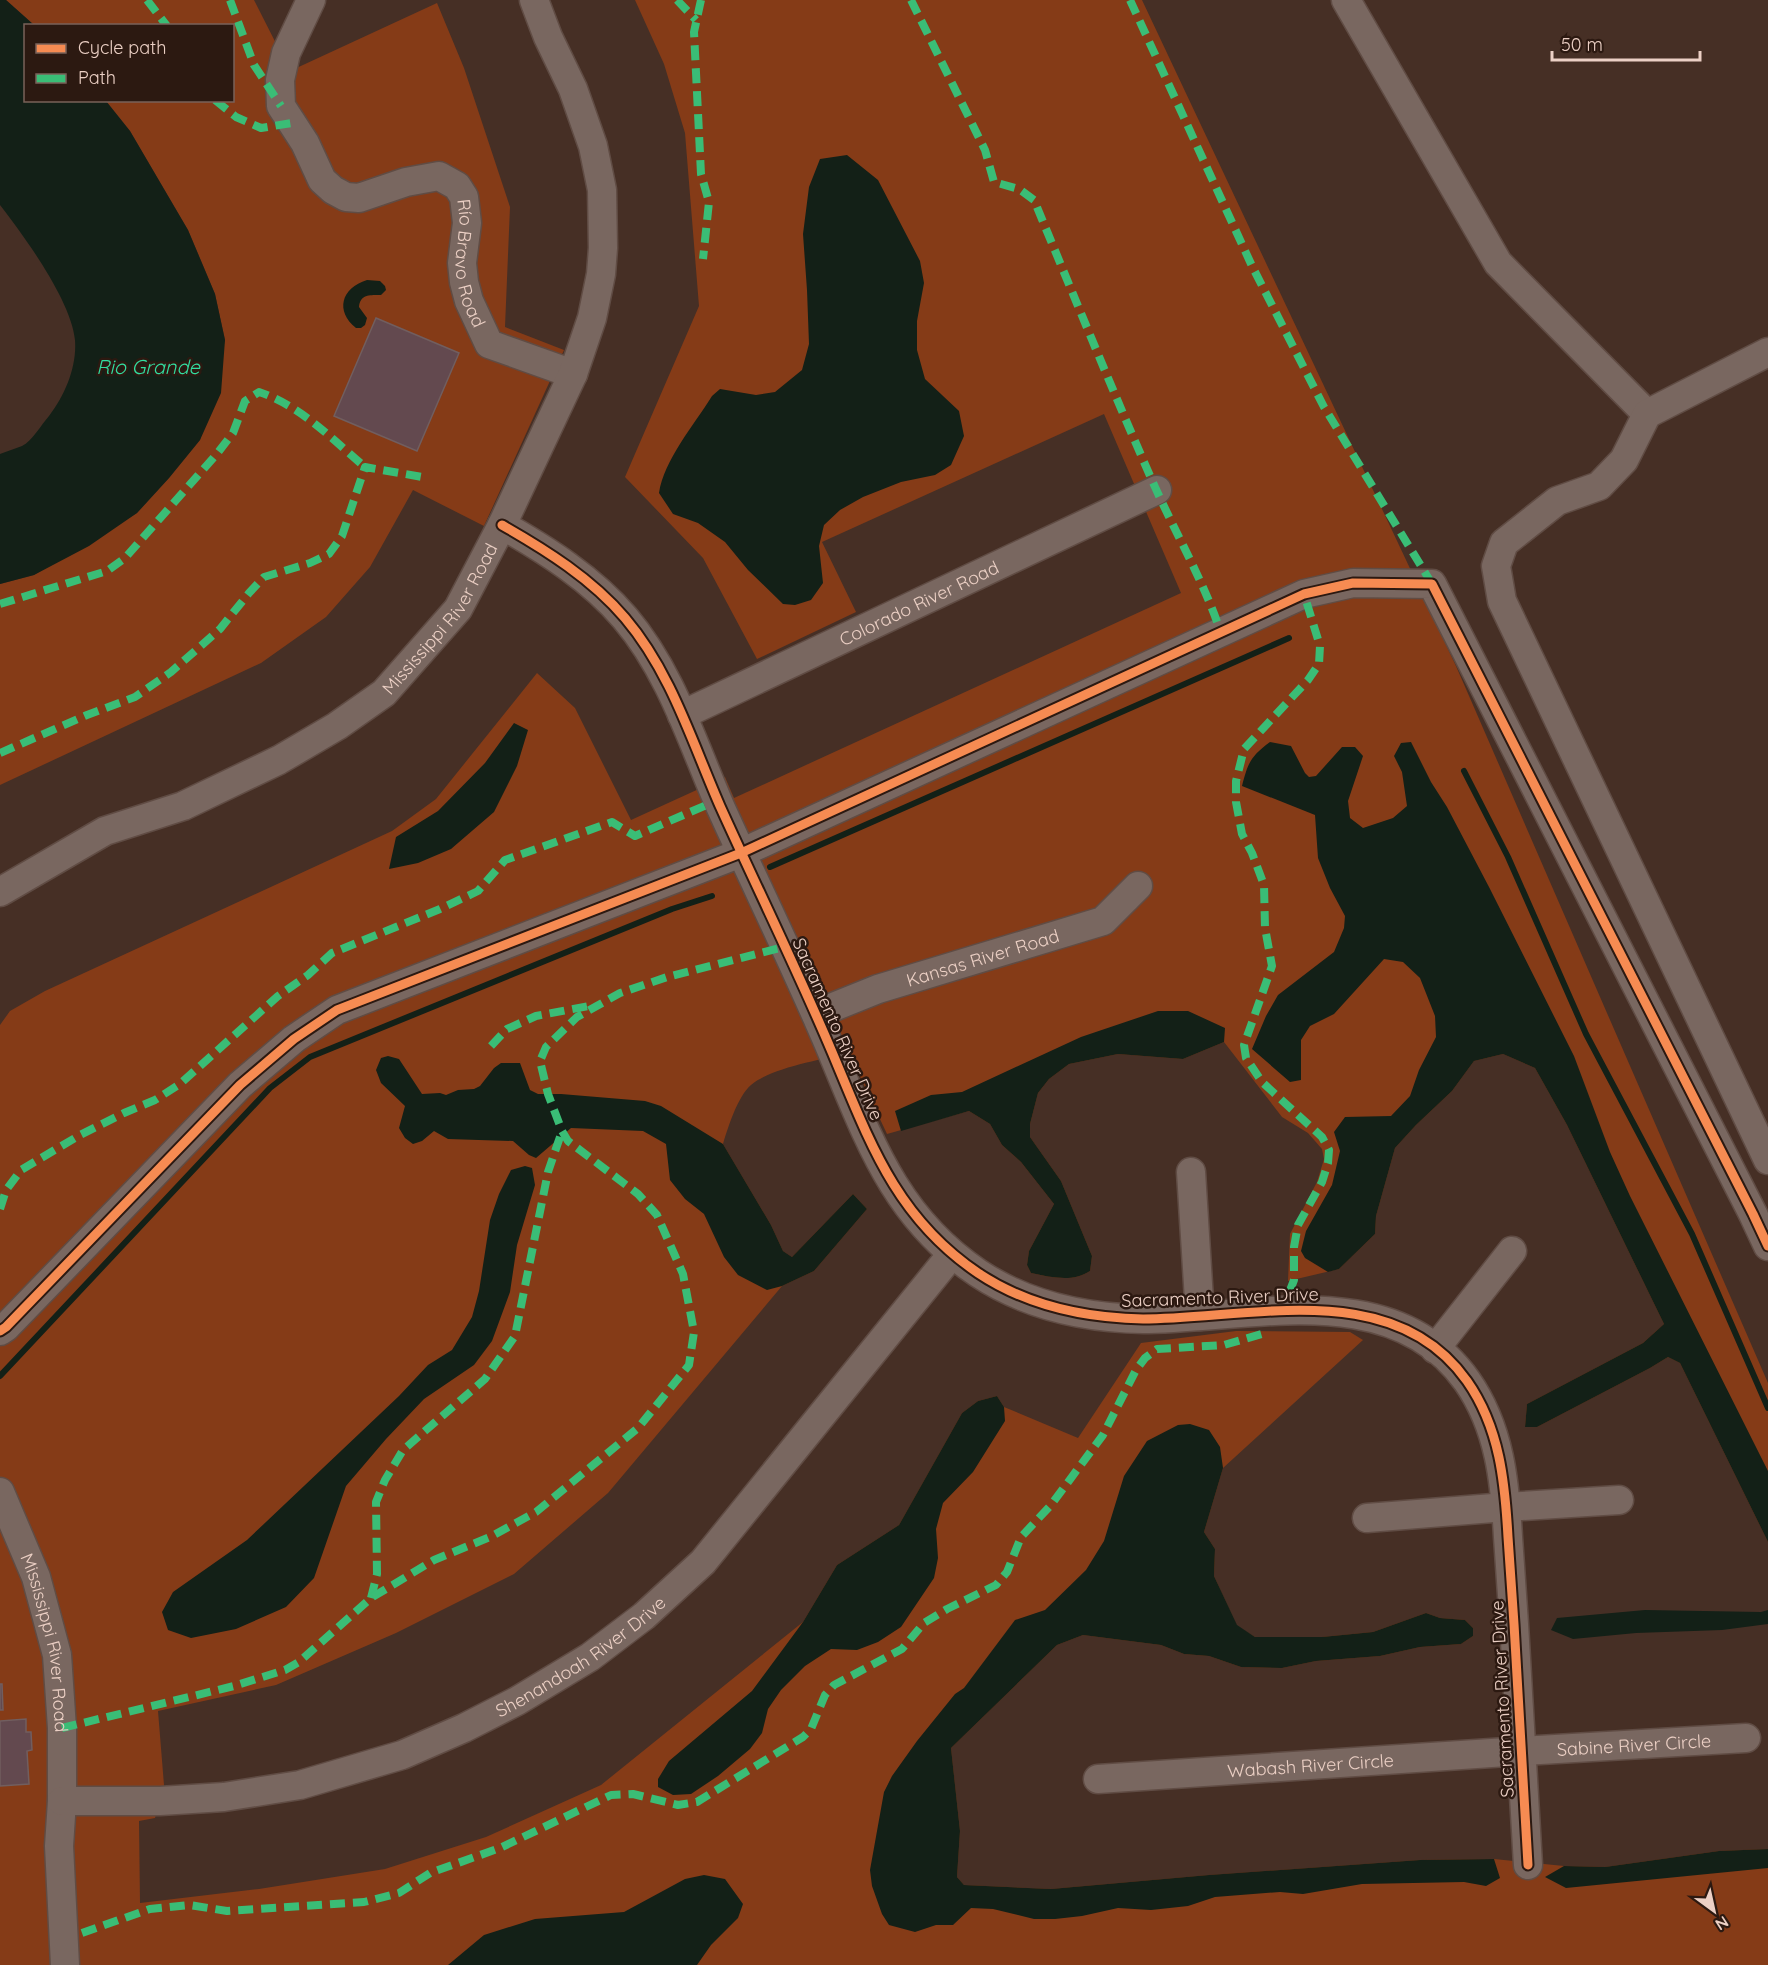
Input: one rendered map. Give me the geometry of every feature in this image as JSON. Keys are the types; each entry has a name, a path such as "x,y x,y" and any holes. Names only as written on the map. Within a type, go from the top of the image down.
{"street":[{"name":"Río Bravo Road","path":"311,0 286,53 280,80 280,106 305,143 322,180 333,190 346,196 359,198 406,182 439,176 457,186 464,197 466,223 462,263 464,282 469,301 489,344 573,375"},
{"name":"Mississippi River Road","path":"0,892 105,831 183,806 279,760 337,726 384,693 458,609 502,525 573,375 592,318 601,274 602,190 593,146 573,89 548,37 534,0"},
{"path":"1346,0 1498,263 1647,414"},
{"path":"1768,352 1647,414 1624,460 1599,486 1557,501 1504,543 1496,566 1502,601 1768,1160"},
{"name":"Colorado River Road","path":"682,715 1157,490"},
{"name":"Sacramento River Drive","path":"502,525 530,541 608,599 639,635 656,662 816,1014 875,1155 905,1204 927,1231 952,1254 981,1275 1017,1295 1082,1314 1140,1319 1278,1311 1350,1312 1391,1323 1409,1331 1457,1368 1480,1403 1495,1440 1501,1465 1506,1507 1528,1865"},
{"path":"0,1331 240,1085 294,1039 337,1010 741,853 1304,594 1353,583 1432,584 1754,1214 1768,1246"},
{"name":"Kansas River Road","path":"816,1014 878,989 1103,921 1138,886"},
{"path":"1191,1172 1200,1316"},
{"path":"1435,1349 1512,1251"},
{"name":"Shenandoah River Drive","path":"62,1801 160,1801 213,1797 300,1785 402,1755 464,1728 517,1701 590,1657 644,1616 703,1562 952,1254"},
{"name":"Mississippi River Road","path":"0,1492 36,1577 57,1655 62,1728 62,1801 58,1846 65,1965"},
{"path":"1367,1518 1619,1500"},
{"name":"Sabine River Circle","path":"1522,1751 1746,1738"},
{"name":"Wabash River Circle","path":"1098,1779 1522,1751"},
{"name":"Mississippi River Road","path":"62,1801 77,1846 84,1965"}],"shaded area":[{"path":"6,0 254,0 290,71 437,3 464,68 510,207 505,327 564,350 484,526 413,490 370,567 326,617 261,663 0,785 0,584 34,575 137,513 200,440 225,340 215,294 188,230 130,131 107,102 234,102 234,24 33,24"},
{"path":"635,0 1142,0 1456,666 1768,1383 1768,1542 1680,1363 1668,1357 1537,1427 1525,1427 1527,1404 1643,1343 1664,1324 1567,1125 1535,1068 1503,1054 1474,1061 1452,1091 1395,1148 1376,1216 1375,1234 1339,1269 1288,1281 1290,1234 1317,1182 1324,1159 1322,1149 1308,1133 1282,1117 1224,1042 1183,1059 1118,1054 1069,1064 1049,1079 1038,1093 1030,1124 1030,1137 1061,1181 1092,1256 1090,1271 1069,1278 1031,1273 1027,1265 1029,1251 1054,1204 1021,1162 1002,1145 990,1124 969,1111 887,1134 849,1053 811,1061 772,1073 751,1085 738,1104 723,1144 771,1225 783,1251 792,1257 853,1194 867,1209 814,1271 782,1286 608,1493 514,1574 396,1633 276,1685 158,1711 164,1785 155,1818 139,1821 140,1903 259,1889 385,1869 486,1837 601,1785 803,1622 837,1565 899,1525 962,1413 978,1401 997,1396 1004,1407 1078,1438 1141,1343 1236,1331 1350,1332 1363,1340 1223,1468 1204,1532 1215,1549 1214,1576 1237,1626 1255,1637 1322,1637 1373,1632 1426,1613 1440,1618 1465,1620 1473,1628 1473,1636 1461,1644 1420,1647 1380,1656 1316,1661 1282,1668 1241,1667 1209,1656 1184,1654 1161,1645 1083,1635 1057,1645 951,1748 960,1831 957,1877 964,1885 1051,1889 1420,1860 1494,1859 1564,1866 1605,1867 1719,1851 1768,1849 1768,1965 0,1965 0,1025 10,1011 45,991 392,831 436,799 537,673 575,708 631,820 725,777 734,798 1181,593 1104,414 822,542 856,612 757,659 703,558 625,477 699,306 685,133 664,64"}],"water":[{"name":"Rio Grande","path":"0,0 6,0 33,24 24,24 24,102 107,102 130,131 188,230 215,294 225,340 221,393 200,440 137,513 89,546 34,575 0,584 0,454 26,444 49,416 69,380 74,360 75,340 72,324 56,288 0,205"},
{"path":"847,155 878,180 920,261 924,283 917,321 917,350 925,379 959,411 964,436 951,465 935,475 901,482 863,497 840,510 824,525 819,546 823,583 811,600 795,605 783,604 748,570 725,542 698,523 673,514 659,493 673,455 712,396 720,389 756,395 775,392 802,370 809,344 803,234 809,187 820,159"},
{"path":"367,280 380,281 386,290 381,295 366,296 361,300 359,307 367,318 365,325 356,328 345,314 344,301 351,288"},
{"path":"514,723 528,730 517,766 494,812 451,849 418,863 389,869 396,837 438,811 485,763"},
{"path":"1270,742 1291,746 1309,777 1316,776 1342,747 1355,747 1363,756 1348,801 1350,818 1363,828 1393,818 1407,806 1402,772 1394,756 1401,743 1411,742 1489,887 1574,1056 1610,1152 1630,1196 1768,1471 1768,1542 1680,1363 1668,1357 1537,1427 1525,1427 1527,1404 1643,1343 1664,1324 1567,1125 1535,1068 1503,1054 1474,1061 1452,1091 1395,1148 1376,1216 1375,1234 1339,1269 1328,1272 1305,1258 1301,1251 1306,1231 1332,1185 1340,1151 1334,1132 1345,1117 1391,1116 1410,1096 1419,1070 1436,1037 1435,1016 1420,978 1403,962 1384,959 1334,1014 1310,1026 1301,1040 1301,1080 1290,1082 1252,1049 1278,995 1334,952 1344,928 1345,916 1318,858 1315,815 1242,786 1251,761"},
{"path":"1158,1011 1188,1011 1225,1028 1224,1042 1183,1059 1118,1054 1069,1064 1049,1079 1038,1093 1030,1124 1030,1137 1061,1181 1092,1256 1090,1271 1076,1277 1061,1278 1031,1273 1027,1265 1029,1251 1054,1204 1021,1162 1002,1145 990,1124 969,1111 901,1131 895,1111 931,1095 962,1092 1081,1037"},
{"path":"388,1056 399,1059 422,1094 446,1095 458,1090 474,1089 480,1086 501,1063 520,1063 530,1090 538,1094 645,1101 661,1106 723,1144 771,1225 783,1251 792,1257 853,1194 867,1209 814,1271 782,1286 767,1290 738,1275 724,1257 704,1214 685,1199 670,1180 666,1144 643,1131 571,1128 536,1158 513,1141 448,1139 434,1131 422,1141 413,1144 405,1138 399,1128 405,1106 381,1083 376,1070 381,1058"},
{"path":"525,1166 532,1168 535,1185 517,1245 510,1292 492,1341 474,1365 424,1399 346,1486 314,1578 286,1607 236,1629 191,1638 168,1630 162,1612 173,1592 247,1540 399,1396 428,1365 452,1350 472,1317 479,1291 490,1220 499,1194 511,1170"},
{"path":"997,1396 1004,1407 1005,1421 973,1472 943,1503 936,1529 938,1558 934,1578 901,1627 878,1642 857,1650 831,1649 805,1666 781,1690 768,1709 762,1733 750,1749 718,1776 691,1794 673,1795 658,1787 658,1779 669,1761 752,1691 803,1622 837,1565 899,1525 962,1413 978,1401"},
{"path":"1190,1424 1209,1430 1220,1447 1223,1468 1204,1532 1215,1549 1214,1576 1237,1625 1255,1637 1322,1637 1373,1632 1426,1613 1440,1618 1465,1620 1473,1628 1473,1636 1461,1644 1420,1647 1380,1656 1316,1661 1282,1668 1241,1667 1209,1656 1184,1654 1161,1645 1083,1635 1057,1645 951,1748 960,1831 957,1877 964,1885 1051,1889 1420,1860 1494,1859 1500,1878 1486,1886 1464,1882 1362,1884 1303,1894 1280,1892 1215,1897 1188,1906 1151,1910 1118,1908 1055,1919 1034,1919 993,1909 971,1908 953,1925 936,1925 915,1932 889,1925 882,1914 872,1886 870,1870 884,1792 892,1776 955,1694 964,1688 1015,1620 1045,1610 1086,1570 1104,1541 1124,1476 1147,1441 1178,1425"},
{"path":"1645,1610 1761,1612 1768,1610 1768,1624 1722,1630 1636,1633 1573,1639 1551,1630 1557,1618"},
{"path":"1768,1849 1768,1868 1566,1888 1545,1877 1564,1866 1605,1867 1719,1851"},
{"path":"704,1875 725,1879 743,1904 738,1918 711,1945 697,1965 448,1965 484,1935 535,1919 624,1912 685,1879"}],"building":[{"path":"376,318 459,353 417,451 334,416"},
{"path":"0,1684 2,1684 3,1710 0,1710"},
{"path":"26,1719 26,1732 31,1732 32,1750 27,1751 29,1784 0,1786 0,1721"}],"waterway":[{"path":"770,867 1289,638"},
{"path":"1464,771 1508,857 1586,1034 1692,1234 1768,1408"},
{"path":"0,1376 270,1088 310,1057 672,909 712,896"}],"marked path":[{"path":"147,0 165,24"},
{"path":"230,0 254,65 281,106"},
{"path":"677,0 696,20"},
{"path":"701,0 694,32 701,174 709,202 703,259"},
{"path":"911,0 985,150 994,182 1019,189 1034,200 1139,451 1198,577 1221,633"},
{"path":"1130,0 1252,266 1324,407 1432,584"},
{"path":"217,102 236,117 261,128 292,123"},
{"path":"0,604 107,571 125,558 216,455 233,433 245,401 259,392 289,406 302,415 365,467"},
{"path":"0,753 135,697 171,672 220,629 264,577 310,563 329,554 342,536 365,467 428,478"},
{"path":"1289,1293 1294,1280 1294,1247 1298,1225 1322,1182 1328,1163 1329,1150 1322,1137 1262,1082 1246,1058 1244,1045 1272,966 1265,928 1264,885 1242,834 1236,802 1236,781 1244,749 1308,680 1319,664 1320,646 1304,594"},
{"path":"0,1209 6,1190 21,1170 80,1135 155,1100 180,1084 278,996 308,975 332,953 478,891 505,860 612,822 635,836 718,800"},
{"path":"62,1728 234,1686 285,1670 299,1662 371,1598 434,1560 490,1537 536,1512 638,1428 689,1365 694,1332 683,1274 657,1215 638,1194 568,1141 548,1094 540,1061 546,1047 577,1017 620,993 667,977 784,947"},
{"path":"491,1046 507,1029 536,1016 589,1006"},
{"path":"371,1598 377,1574 376,1502 385,1480 403,1450 485,1379 515,1336 548,1172 562,1131"},
{"path":"82,1933 150,1909 189,1905 227,1911 364,1902 399,1893 430,1873 500,1848 611,1795 633,1794 678,1805 697,1802 803,1737 811,1729 825,1695 834,1685 902,1649 924,1623 996,1585 1007,1572 1021,1537 1051,1505 1103,1435 1136,1370 1145,1358 1157,1349 1224,1345 1265,1333"}],"cycle path":[{"path":"502,525 552,555 598,591 625,618 655,661 679,708 720,806 805,990 873,1146 905,1202 925,1227 949,1251 978,1273 1016,1294 1057,1308 1100,1316 1143,1319 1273,1311 1317,1311 1360,1315 1400,1327 1436,1348 1467,1381 1478,1399 1494,1437 1505,1496 1528,1865"},
{"path":"0,1331 240,1085 294,1039 337,1010 741,853 1304,594 1353,583 1432,584 1768,1246"}]}
